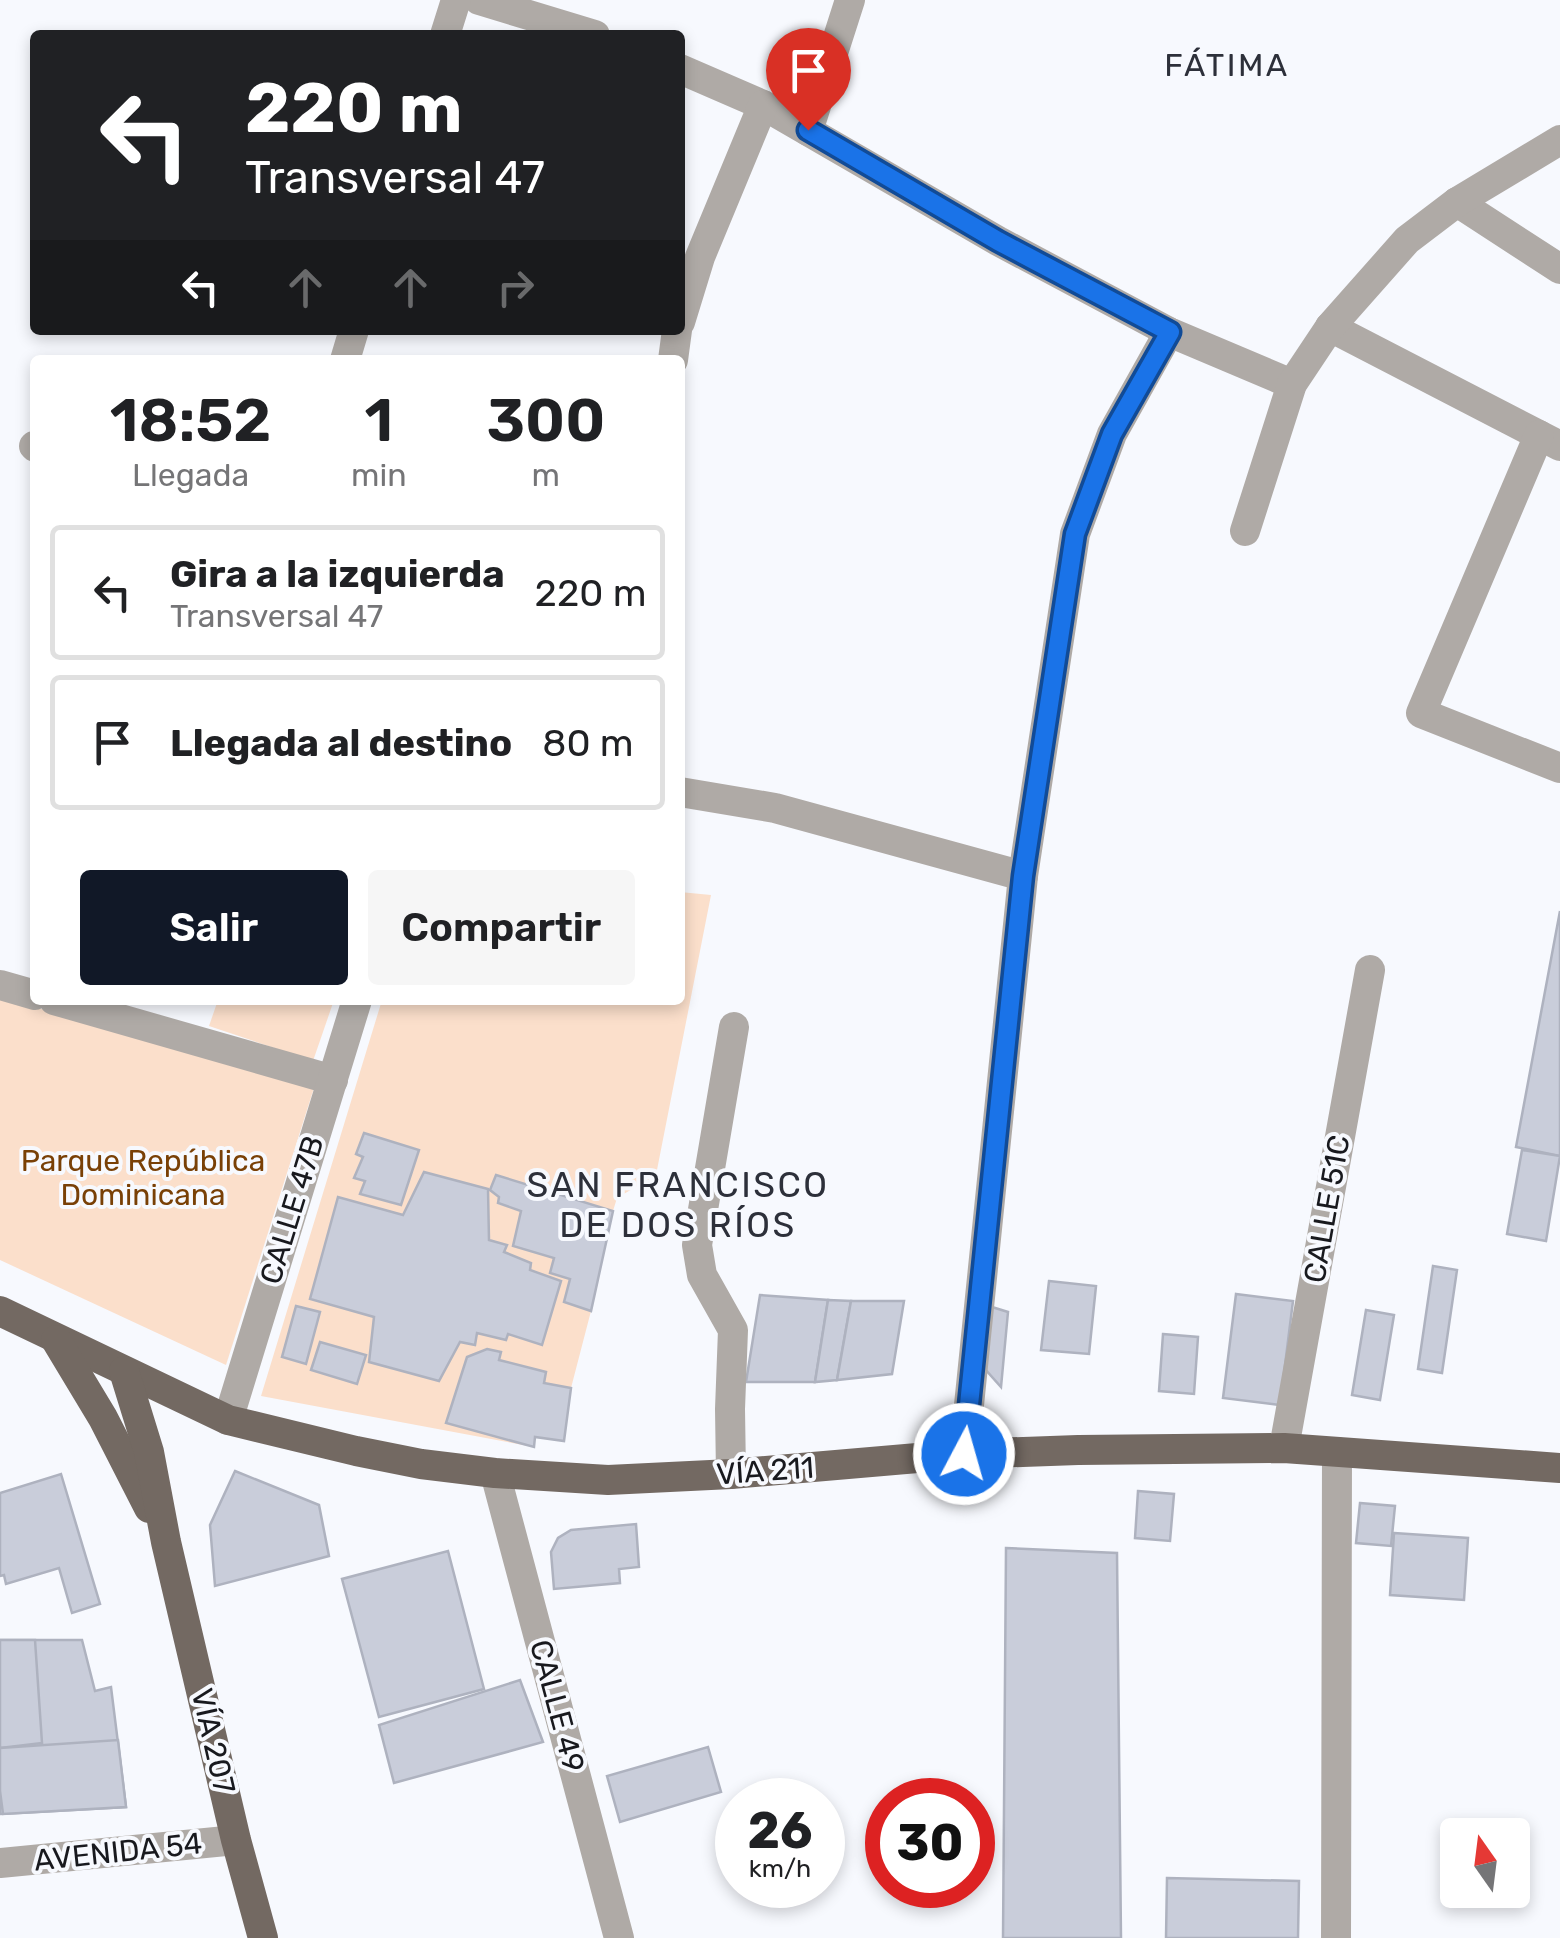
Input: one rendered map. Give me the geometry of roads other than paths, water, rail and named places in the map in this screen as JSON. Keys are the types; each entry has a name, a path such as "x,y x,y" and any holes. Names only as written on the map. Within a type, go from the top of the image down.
{"main road":[{"name":"VÍA 211","path":"0,1311 228,1420 421,1464 495,1473 608,1480 964,1454 1284,1448 1560,1468"},
{"name":"VÍA 207","path":"56,1340 103,1418 166,1542"},
{"name":"VÍA 207","path":"124,1371 149,1452 166,1542 263,1938"}],"street":[{"path":"446,30 456,0"},
{"path":"479,0 578,30"},
{"path":"808,130 850,0"},
{"path":"685,71 808,130 998,241 1170,332 1292,384"},
{"path":"685,306 700,257 762,106"},
{"path":"1244,531 1292,384 1330,327 1406,240 1457,202 1558,143"},
{"path":"1457,202 1560,269"},
{"path":"1330,327 1550,441 1420,714 1560,768"},
{"path":"964,1454 1023,876 1075,534 1112,434 1170,332"},
{"path":"685,793 775,808 1023,876"},
{"name":"CALLE 51C","path":"1284,1448 1370,970"},
{"path":"0,984 30,993"},
{"path":"71,1005 333,1080"},
{"name":"CALLE 47B","path":"228,1420 356,1005"},
{"path":"731,1474 733,1330 702,1274 697,1245 734,1027"},
{"path":"1336,1938 1337,1452"},
{"name":"CALLE 49","path":"495,1473 619,1938"},
{"name":"AVENIDA 54","path":"0,1864 236,1840"}],"district":[{"name":"FÁTIMA","path":"1227,65"},
{"name":"SAN FRANCISCO DE DOS RÍOS","path":"678,1205"}],"park label":[{"name":"Parque República Dominicana","path":"143,1178"}]}
